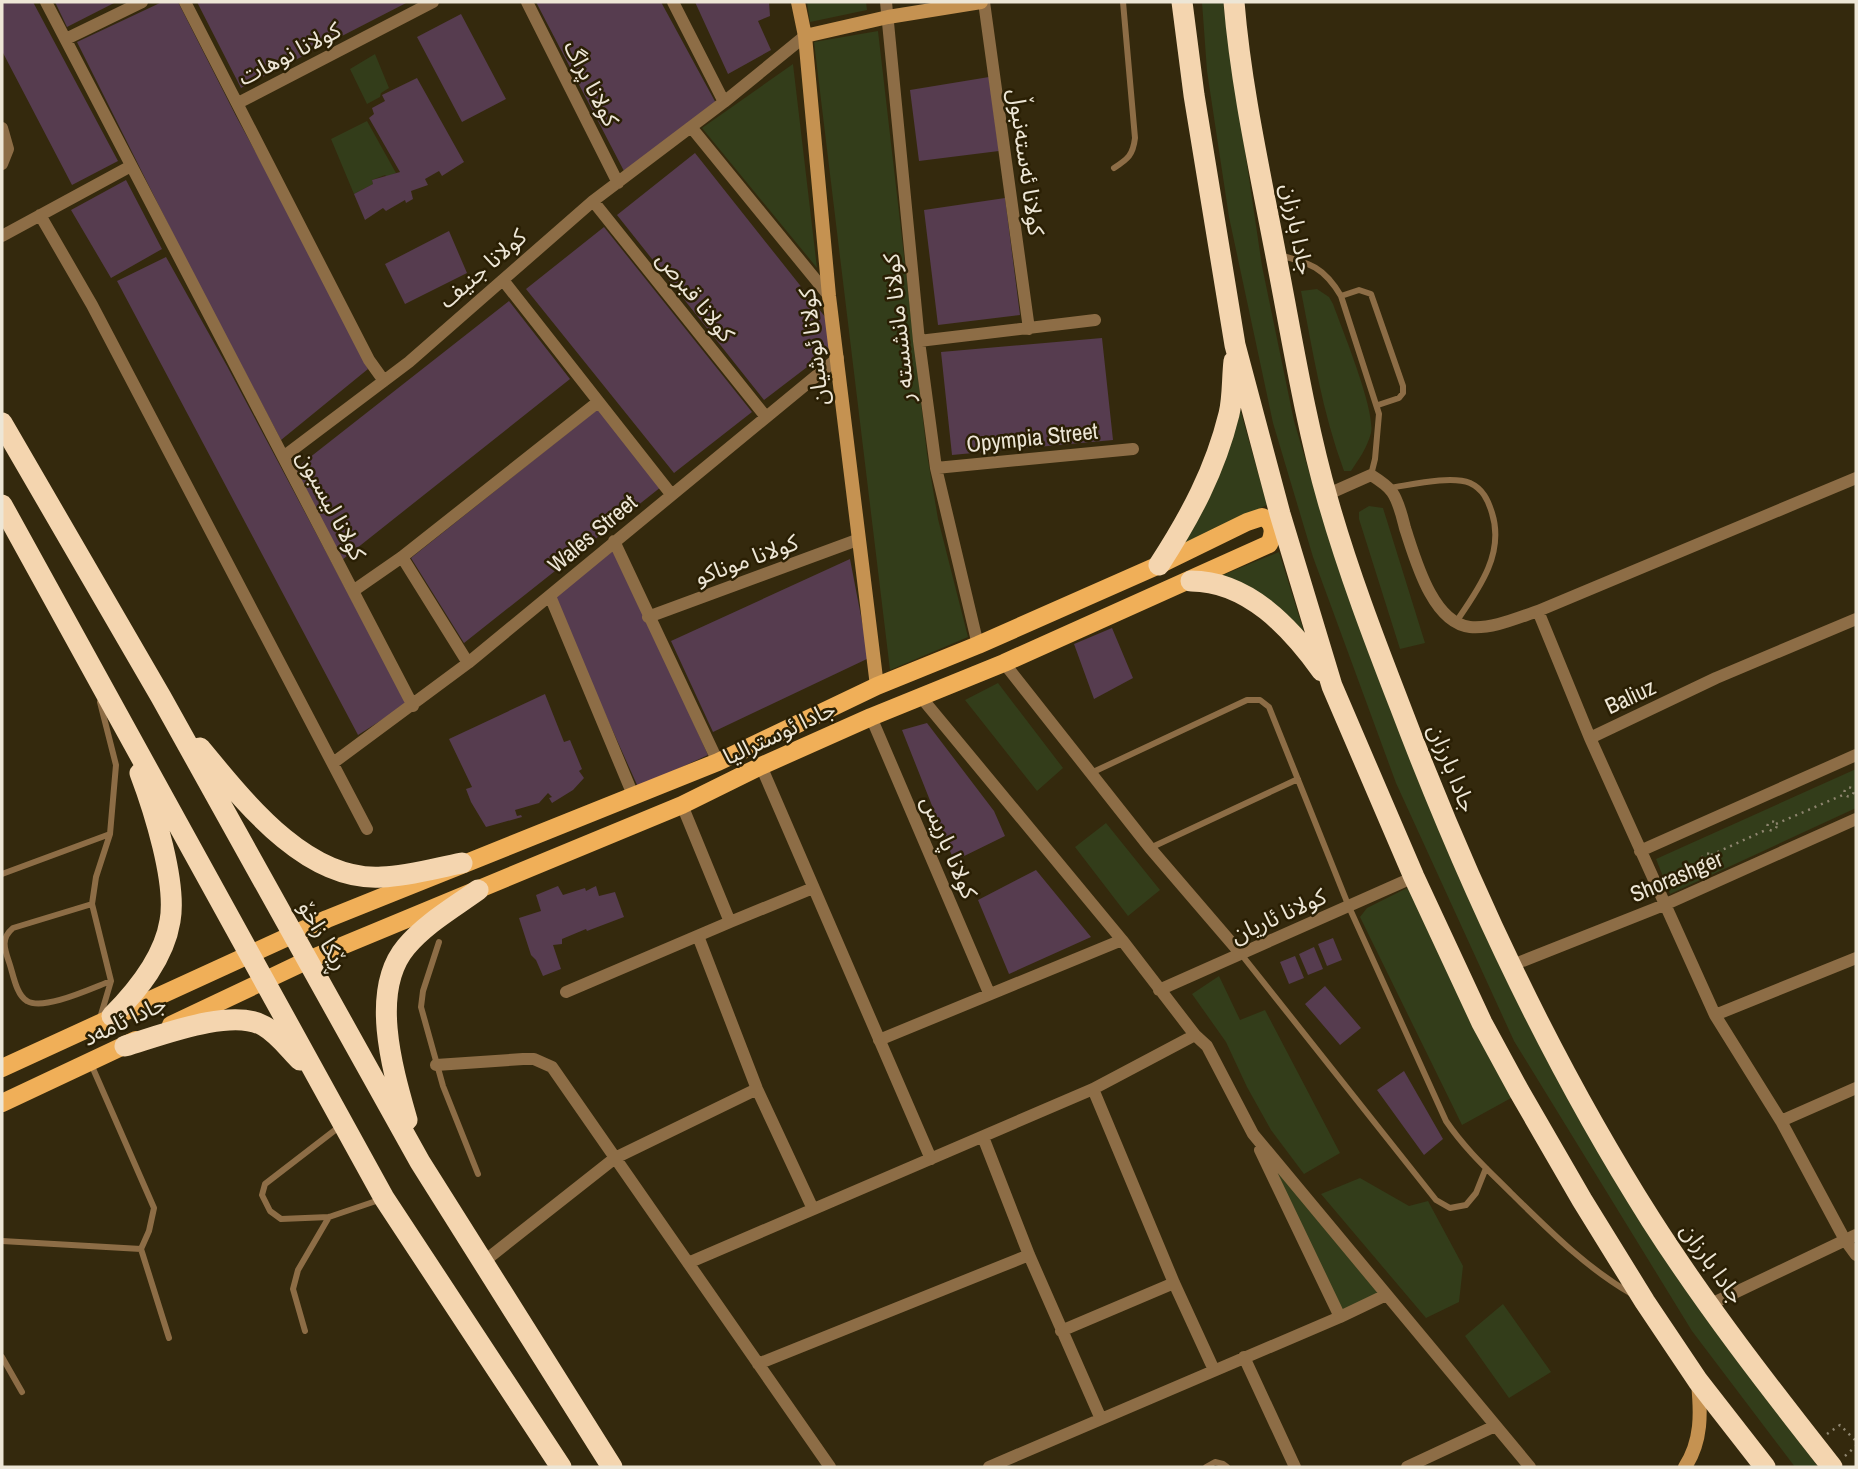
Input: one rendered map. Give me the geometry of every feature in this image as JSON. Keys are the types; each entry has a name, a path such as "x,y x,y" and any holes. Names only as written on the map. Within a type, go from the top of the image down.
{"highway":[{"path":"1182,2 1235,345 1280,514 1332,686 1414,877 1482,1023 1519,1091 1645,1302 1698,1381 1765,1467"},
{"name":"جادا بارزان","path":"1234,2 1252,130 1293,346 1326,495 1374,639 1422,765 1510,965 1553,1053 1618,1167 1709,1305 1832,1467"},
{"path":"1159,565 1191,514 1210,471 1230,412 1235,345"},
{"name":"ڕێکا زاخۆ","path":"2,422 162,696 420,1162 481,1263 612,1467"},
{"path":"2,505 384,1198 561,1467"},
{"path":"1191,581 1205,581 1236,591 1271,612 1302,644 1332,686"},
{"path":"162,696 236,791 295,847 312,859 332,869 380,878 462,863"},
{"path":"105,1019 140,985 155,962 171,919 171,896 162,846 145,786 121,718"},
{"path":"420,1162 390,1051 388,989 393,968 404,950 429,925 478,890"},
{"path":"125,1046 213,1023 250,1020 266,1027 285,1044 330,1100"}],"main road":[{"name":"جادا ئوسترالیا","path":"292,934 462,863 718,762 877,686 978,645 1159,565 1247,522 1262,517 1270,522 1273,530 1269,544 1191,581 1004,663 871,717 682,805 308,960"},
{"name":"جادا ئامەد","path":"2,1068 292,934"},
{"name":"جادا ئامەد","path":"2,1103 308,960"}],"street":[{"name":"كولانا ليسبون","path":"46,2 353,591 402,557 598,402"},
{"path":"66,39 142,2"},
{"path":"185,2 369,360 384,381"},
{"name":"كولانا نوهات","path":"238,103 433,2"},
{"name":"كولانا پراگ","path":"527,2 618,183"},
{"path":"673,2 724,102"},
{"name":"كولانا ئوشيان","path":"798,2 804,36 829,296 877,686"},
{"name":"كولانا مانشسته ر","path":"886,2 919,341 936,468 978,645"},
{"name":"كولانا جنيف","path":"283,457 384,381 593,201 724,102 804,36 888,17 982,2"},
{"name":"كولانا ئەستەنبوڵ","path":"982,2 1029,329"},
{"path":"1176,2 1185,58 1191,70"},
{"path":"691,127 829,296"},
{"path":"2,128 8,149 2,164"},
{"path":"2,236 131,166"},
{"name":"كولانا قبرص","path":"593,201 766,416"},
{"path":"40,215 92,304 367,829"},
{"path":"503,280 671,494"},
{"path":"919,341 1095,320"},
{"name":"Wales Street","path":"333,763 468,663 838,358"},
{"name":"Opympia Street","path":"936,468 1133,449"},
{"path":"1326,495 1371,475 1389,488 1396,498 1415,558 1431,594 1443,613 1455,624 1471,627 1485,626 1538,611 1856,478"},
{"name":"كولانا موناكو","path":"648,617 858,540"},
{"path":"614,541 718,762"},
{"path":"402,557 468,663"},
{"path":"353,591 413,706"},
{"path":"550,596 633,795"},
{"path":"1538,611 1590,738"},
{"name":"Baliuz","path":"1856,619 1716,678 1590,738 1715,1016 1851,1237 1856,1255"},
{"path":"1004,663 1150,848 1241,954"},
{"path":"920,696 1122,940 1195,1035 1207,1046 1253,1134 1339,1317"},
{"name":"كولانا پاریس","path":"871,717 989,993"},
{"name":"Shorashger","path":"1640,851 1856,755"},
{"path":"761,766 931,1159"},
{"path":"682,805 730,922"},
{"name":"Shorashger","path":"1510,965 1664,905 1856,819"},
{"name":"كولانا ئاريان","path":"1159,990 1414,877"},
{"path":"566,992 813,888"},
{"path":"698,936 757,1089 813,1209"},
{"path":"878,1040 1122,940"},
{"path":"1715,1016 1856,958"},
{"path":"688,1263 1093,1089 1195,1035"},
{"path":"436,1065 534,1059 552,1067 830,1467"},
{"path":"1781,1121 1856,1088"},
{"path":"481,1263 615,1158 757,1089"},
{"path":"1093,1089 1174,1283 1214,1370"},
{"path":"1253,1134 1530,1467"},
{"path":"983,1137 1029,1255 1101,1419"},
{"path":"1709,1305 1851,1237"},
{"path":"758,1364 1029,1255"},
{"path":"1061,1331 1174,1283"},
{"path":"989,1467 1386,1295"},
{"path":"1244,1357 1295,1467"},
{"path":"1685,1467 1699,1433 1698,1381"},
{"path":"1407,1467 1495,1426"}],"lane":[{"path":"1114,169 1129,159 1135,138 1123,2"},
{"path":"1276,255 1305,261 1316,267 1332,280 1341,296 1378,405 1380,422 1371,475"},
{"path":"1341,296 1363,290 1371,293 1403,386 1403,393 1399,398 1378,405"},
{"path":"1389,488 1449,480 1469,482 1483,491 1490,503 1496,524 1494,554 1479,589 1455,624"},
{"path":"91,666 116,765 110,834 96,877 92,904 111,981 105,1019"},
{"path":"1091,773 1247,700 1260,700 1269,706 1349,907 1439,1108 1460,1141 1576,1257 1645,1302"},
{"path":"1150,848 1298,779"},
{"path":"2,874 110,834"},
{"path":"92,904 13,928 6,934 4,948 20,995 28,1002 47,1004 111,981"},
{"path":"439,942 423,991 421,1007 436,1065 478,1174"},
{"path":"1241,954 1436,1200 1450,1208 1466,1205 1476,1193 1486,1168"},
{"path":"90,1062 154,1208 149,1231 141,1249 169,1338"},
{"path":"343,1123 265,1185 262,1195 270,1211 281,1220 329,1217 384,1198"},
{"path":"305,1331 293,1289 298,1270 329,1217"},
{"path":"2,1241 141,1249"},
{"path":"2,1357 22,1392"},
{"path":"1206,1467 1215,1462 1227,1467"}],"path":[{"path":"1671,874 1702,860 1704,854 1711,855 1768,829 1770,823 1776,824 1845,794 1847,788 1855,789"},
{"path":"1840,1425 1856,1441"}],"green space":[{"path":"807,2 866,2 867,10 810,22"},
{"path":"1202,2 1223,2 1262,266 1294,421 1329,539 1386,698 1512,992 1730,1349 1818,1467 1795,1467 1692,1331 1514,1041 1396,783 1313,557 1273,423 1229,217 1207,71"},
{"path":"878,31 927,454 938,519 968,637 890,670 814,42"},
{"path":"375,54 389,88 367,104 350,69"},
{"path":"793,64 817,268 702,128"},
{"path":"367,121 396,173 372,180 373,184 354,194 331,139"},
{"path":"1317,289 1329,297 1333,304 1357,370 1371,422 1371,433 1365,448 1351,471 1344,471 1330,427 1301,291"},
{"path":"1235,391 1267,505 1175,548"},
{"path":"1369,506 1383,508 1425,643 1400,649 1359,519 1359,512"},
{"path":"1279,552 1308,645 1213,579"},
{"path":"998,683 1063,768 1037,791 965,700"},
{"path":"1856,769 1856,808 1670,894 1656,859"},
{"path":"1106,823 1160,890 1128,916 1075,847"},
{"path":"1411,886 1513,1097 1462,1125 1360,917 1367,908"},
{"path":"1219,976 1240,1020 1265,1010 1340,1153 1304,1174 1271,1130 1226,1042 1192,994"},
{"path":"1253,1134 1386,1295 1340,1317"},
{"path":"1360,1178 1409,1206 1428,1201 1463,1266 1459,1302 1426,1318 1321,1194"},
{"path":"1503,1304 1551,1372 1509,1398 1465,1336"}],"building":[{"path":"2,2 33,2 118,161 72,185 2,51"},
{"path":"55,2 116,2 67,27"},
{"path":"162,2 178,2 368,369 281,440 189,266 77,42"},
{"path":"197,2 408,2 241,88"},
{"path":"536,2 661,2 717,105 624,171"},
{"path":"695,2 769,2 770,16 758,21 771,50 728,74"},
{"path":"461,14 506,99 462,122 417,37"},
{"path":"989,77 999,151 919,161 910,90"},
{"path":"417,78 464,162 442,176 439,171 425,179 428,185 411,191 413,199 406,203 405,200 386,211 383,208 365,220 354,194 373,184 372,180 400,172 369,118 374,114 372,108 385,101 382,95"},
{"path":"695,153 826,318 832,348 764,400 617,215"},
{"path":"126,180 162,249 111,278 71,210"},
{"path":"1005,198 1020,315 938,325 924,210"},
{"path":"604,227 752,412 674,473 526,289"},
{"path":"449,231 467,273 405,304 385,264"},
{"path":"166,257 407,704 358,735 117,281"},
{"path":"509,301 570,379 342,560 295,469"},
{"path":"1102,338 1113,440 952,455 941,352"},
{"path":"599,408 661,487 464,643 411,558"},
{"path":"615,549 708,755 638,787 552,596"},
{"path":"850,559 869,658 713,732 671,641"},
{"path":"1112,628 1133,678 1094,699 1074,644"},
{"path":"545,694 564,742 570,740 582,769 579,771 584,778 573,790 552,803 549,798 552,797 548,793 539,803 515,810 517,816 522,817 486,827 471,802 466,789 472,787 449,739"},
{"path":"927,723 994,811 1005,836 954,861 902,730"},
{"path":"1036,870 1091,937 1009,974 978,900"},
{"path":"558,886 563,895 585,888 586,891 596,886 599,896 615,892 624,917 587,931 586,929 562,939 562,944 553,945 561,969 543,976 531,955 519,918 541,911 536,895"},
{"path":"1333,938 1342,960 1327,966 1318,944"},
{"path":"1314,947 1323,969 1308,975 1299,954"},
{"path":"1295,956 1304,978 1289,984 1280,962"},
{"path":"1325,986 1361,1028 1340,1045 1305,1004"},
{"path":"1404,1071 1443,1139 1424,1155 1377,1090"}]}
